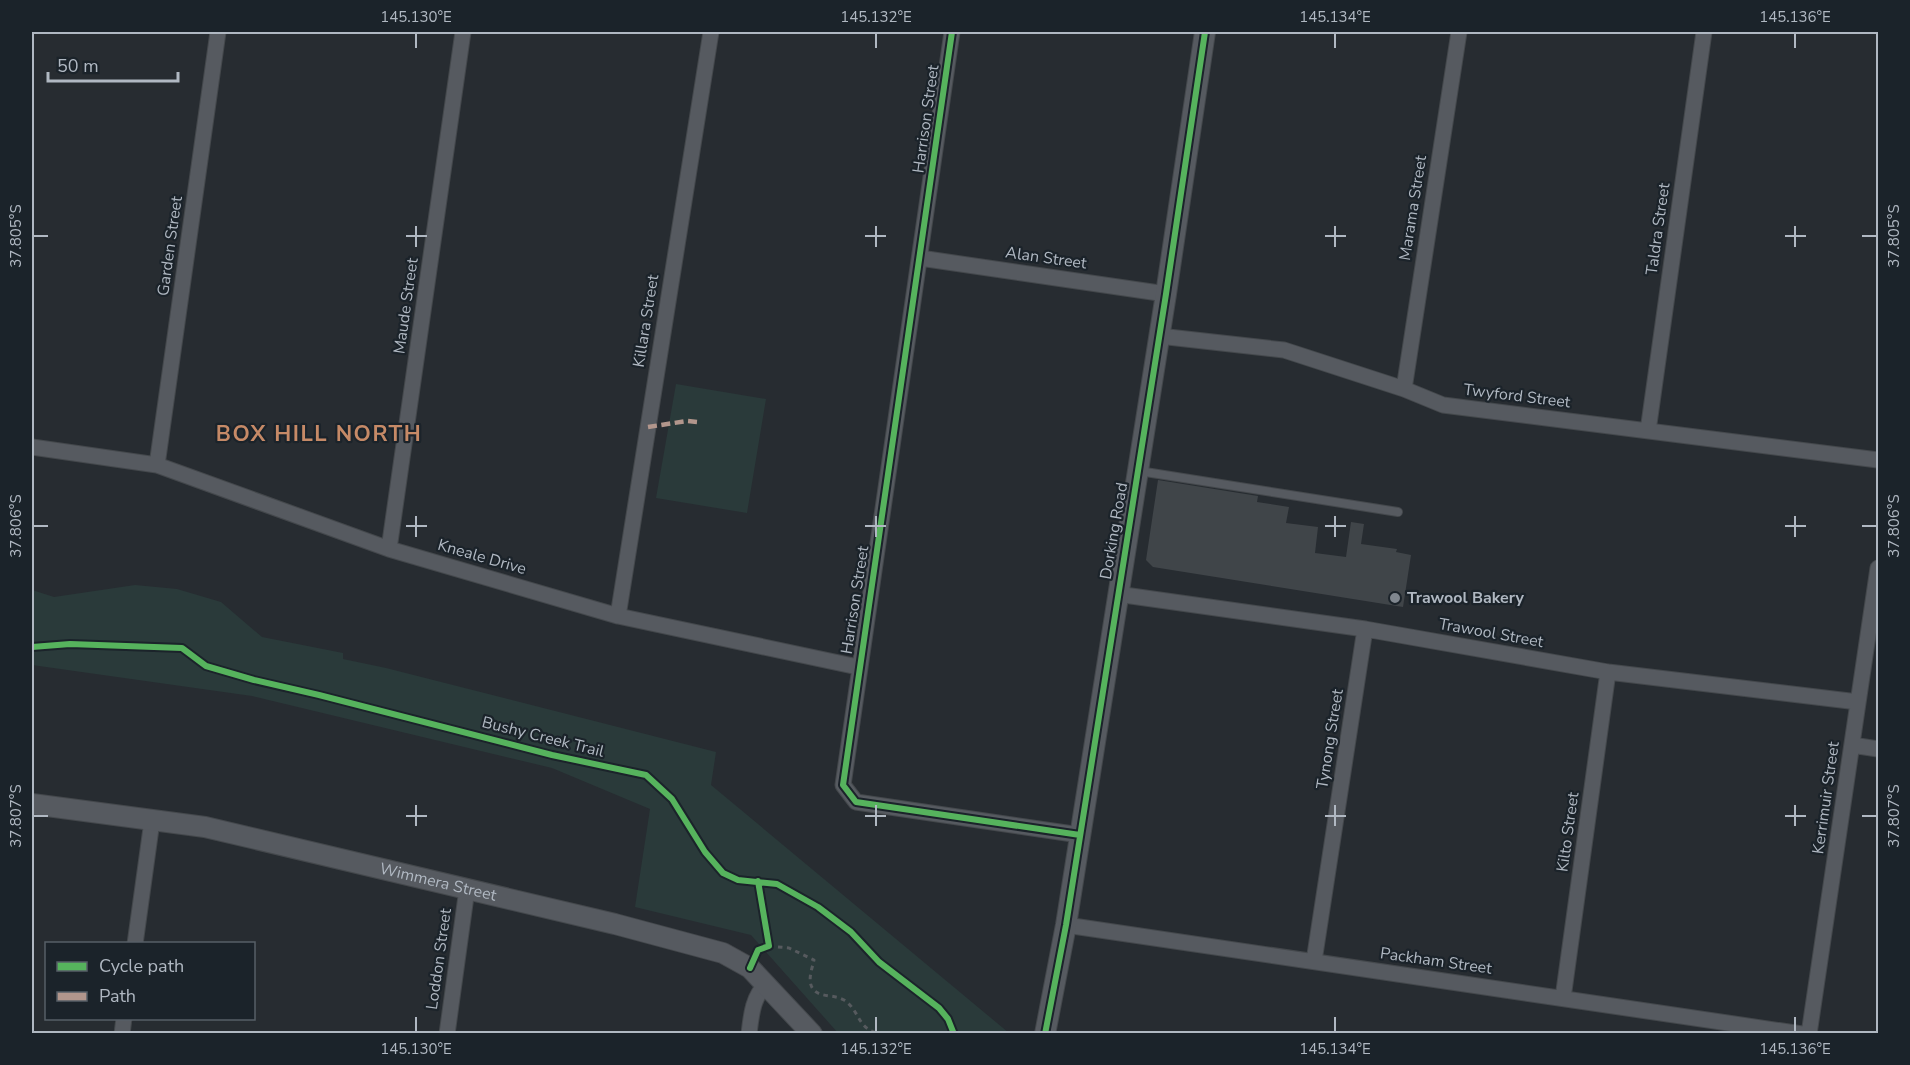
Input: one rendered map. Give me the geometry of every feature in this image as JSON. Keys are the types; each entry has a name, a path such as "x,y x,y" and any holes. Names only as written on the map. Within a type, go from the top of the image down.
{"street":[{"name":"Garden Street","path":"157,465 218,32"},
{"name":"Maude Street","path":"389,549 463,32"},
{"name":"Killara Street","path":"618,616 711,32"},
{"name":"Harrison Street","path":"952,32 858,667 843,785 856,802 1080,835"},
{"name":"Dorking Road","path":"1045,1034 1066,925 1205,32"},
{"name":"Marama Street","path":"1404,389 1459,32"},
{"name":"Taldra Street","path":"1648,431 1704,32"},
{"name":"Alan Street","path":"920,258 1166,294"},
{"name":"Twyford Street","path":"1159,336 1284,350 1404,389 1443,405 1878,460"},
{"name":"Kneale Drive","path":"32,447 157,465 389,549 618,616 858,667"},
{"name":"Kerrimuir Street","path":"1809,1034 1878,568"},
{"name":"Trawool Street","path":"1117,594 1365,629 1608,672 1858,702"},
{"name":"Tynong Street","path":"1314,961 1365,629"},
{"name":"Kilto Street","path":"1563,998 1608,672"},
{"path":"1852,745 1878,749"},
{"name":"Wimmera Street","path":"32,804 205,827 615,924 723,953 750,968 813,1034"},
{"path":"135,942 152,821"},
{"name":"Loddon Street","path":"447,1034 467,890"},
{"name":"Packham Street","path":"1066,925 1802,1034"},
{"path":"749,1034 756,1000 761,989 767,984"}],"lane":[{"path":"1138,471 1398,512"}],"path":[{"path":"767,935 769,946"},
{"path":"750,968 758,950 769,946 789,948 814,960 810,977 810,984 814,991 843,1000 864,1027 882,1034"}],"shaded area":[{"path":"676,384 766,399 747,513 656,498"},
{"path":"135,585 177,589 221,602 262,637 343,653 343,659 716,752 711,785 1009,1033 838,1033 751,935 635,907 650,809 552,768 252,696 32,665 32,590 54,597"}],"building":[{"path":"1158,480 1258,496 1257,502 1289,507 1286,523 1318,527 1315,553 1346,557 1351,522 1364,524 1361,544 1397,549 1396,552 1411,555 1403,607 1153,567 1146,560"}],"marked path":[{"path":"648,427 687,421 698,422"}],"cycle path":[{"path":"952,32 843,785 856,802 1080,835"},
{"path":"1045,1034 1066,925 1205,32"},
{"name":"Bushy Creek Trail","path":"32,647 70,644 182,648 206,666 254,680 552,755 646,775 672,799 705,852 723,873 738,880 777,884 818,907 851,932 879,962 939,1008 948,1019 954,1034"},
{"path":"750,968 758,950 769,946 758,881"}],"place":[{"name":"Trawool Bakery","path":"1395,598"}],"district":[{"name":"BOX HILL NORTH","path":"319,434"}]}
